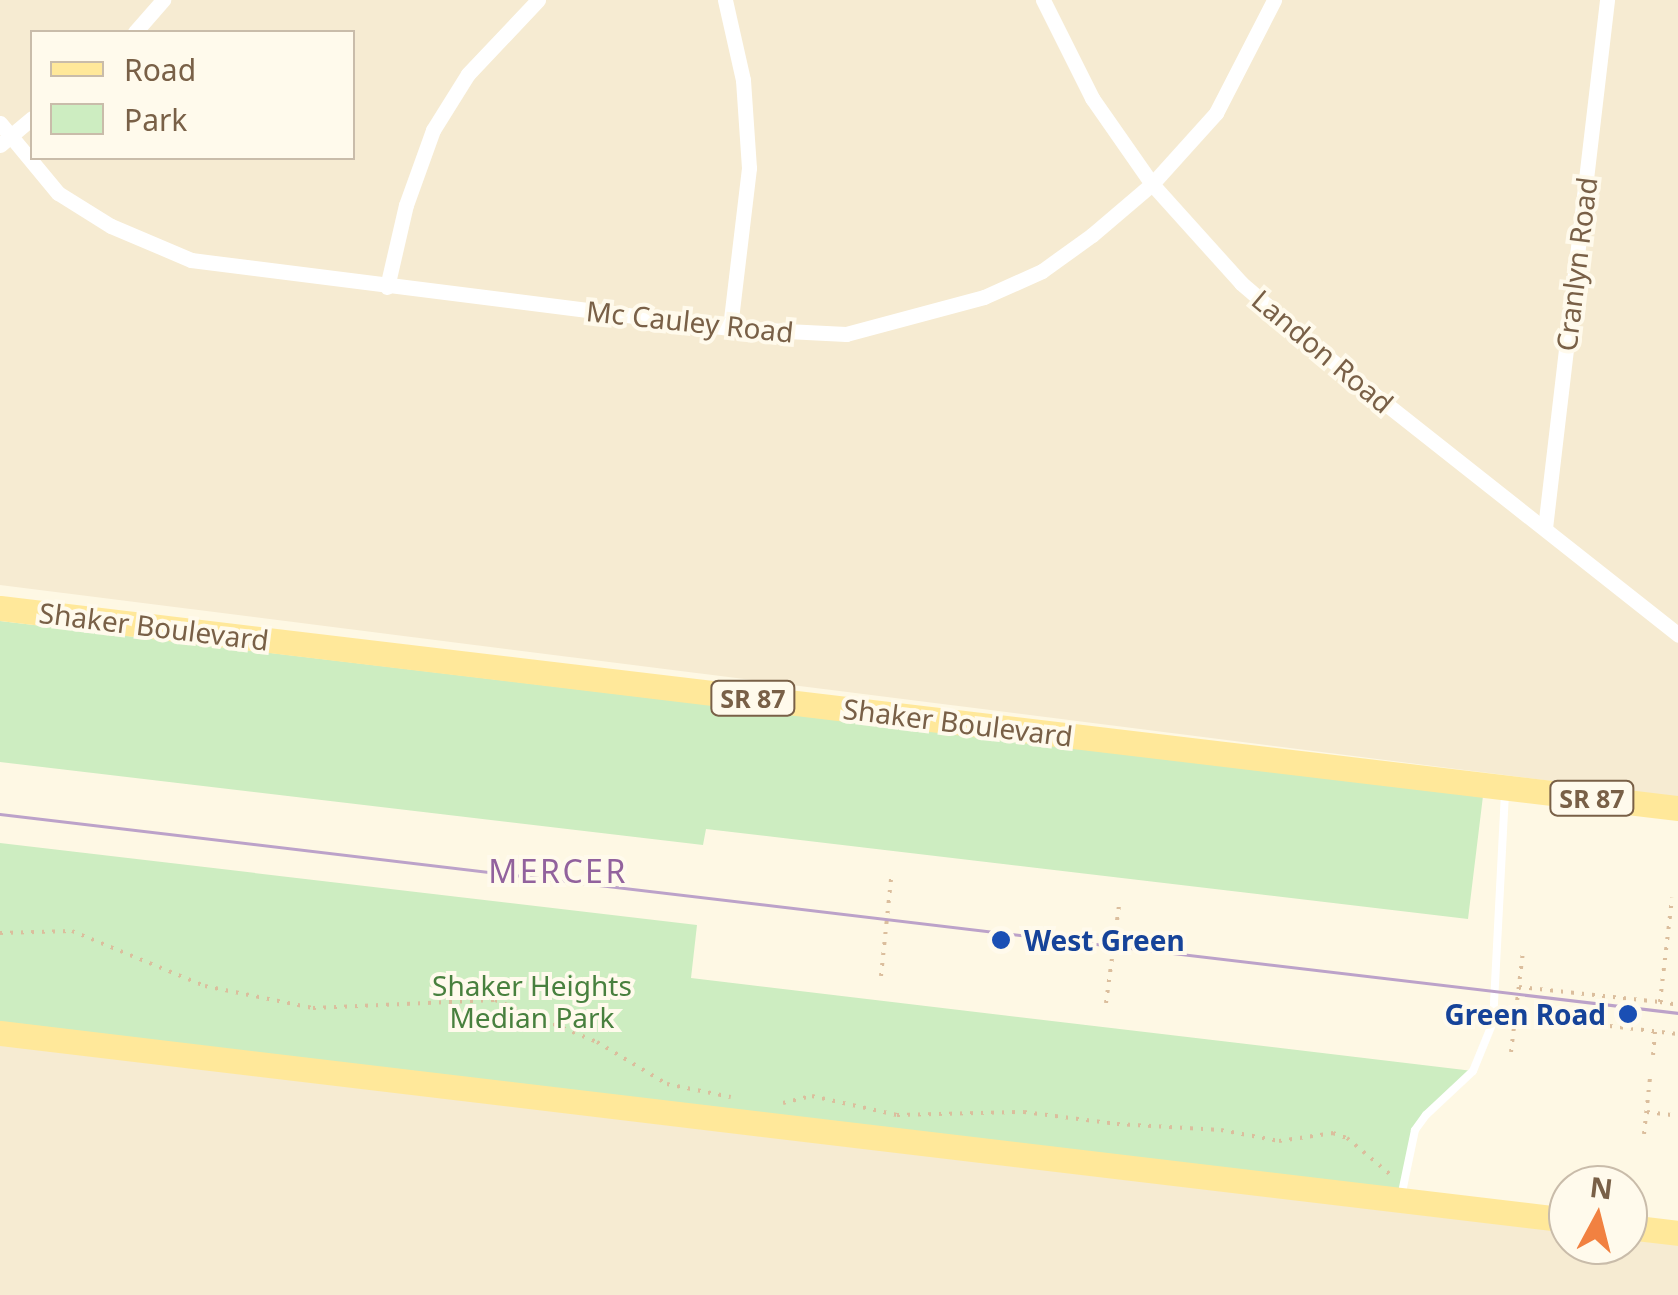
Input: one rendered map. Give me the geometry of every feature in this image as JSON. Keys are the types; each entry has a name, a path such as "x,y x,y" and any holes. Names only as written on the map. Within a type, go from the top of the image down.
{"main road":[{"name":"Shaker Boulevard","path":"0,608 1678,808"},
{"path":"0,1033 1397,1188 1548,1216"},
{"path":"1648,1229 1678,1233"}],"street":[{"path":"137,30 163,0"},
{"path":"387,287 406,205 434,130 468,74 538,0"},
{"path":"725,0 744,80 749,168 730,328"},
{"name":"Landon Road","path":"1044,0 1092,98 1152,184 1241,282 1343,370 1678,634"},
{"name":"Mc Cauley Road","path":"0,123 5,141 58,193 111,226 191,260 730,328 846,334 919,318 984,297 1042,270 1152,184 1216,113 1274,0"},
{"name":"Cranlyn Road","path":"1545,528 1608,0"},
{"path":"5,141 30,120"}],"lane":[{"path":"1397,1188 1415,1130 1473,1071 1493,1022 1499,979 1505,787"}],"path":[{"path":"881,976 891,879"},
{"path":"1660,1002 1672,898"},
{"path":"1106,1003 1119,905"},
{"path":"1669,924 1678,925"},
{"path":"0,932 72,931 205,986 313,1008 495,1000 597,1042 667,1084 745,1102"},
{"path":"1511,1052 1523,951"},
{"path":"1519,987 1678,1005"},
{"path":"1516,1016 1678,1034"},
{"path":"1653,1055 1656,1031"},
{"path":"1644,1134 1650,1078"},
{"path":"770,1106 812,1096 897,1115 1024,1112 1117,1124 1221,1130 1279,1141 1333,1134 1347,1138 1397,1188"},
{"path":"1647,1112 1678,1116"}],"shaded area":[{"path":"0,0 1678,0 1678,797 0,585"},
{"path":"0,1033 1548,1218 1548,1265 1648,1265 1648,1229 1678,1233 1678,1295 0,1295"}],"green space":[{"path":"0,621 1483,796 1468,919 706,829 703,845 0,762"},
{"name":"Shaker Heights Median Park","path":"0,843 697,925 691,978 1473,1071 1415,1130 1401,1200 0,1033"}],"tram line":[{"path":"0,814 1678,1013"}],"place":[{"name":"West Green","path":"1001,940"},
{"name":"Green Road","path":"1628,1014"}],"district":[{"name":"MERCER","path":"558,871"}]}
